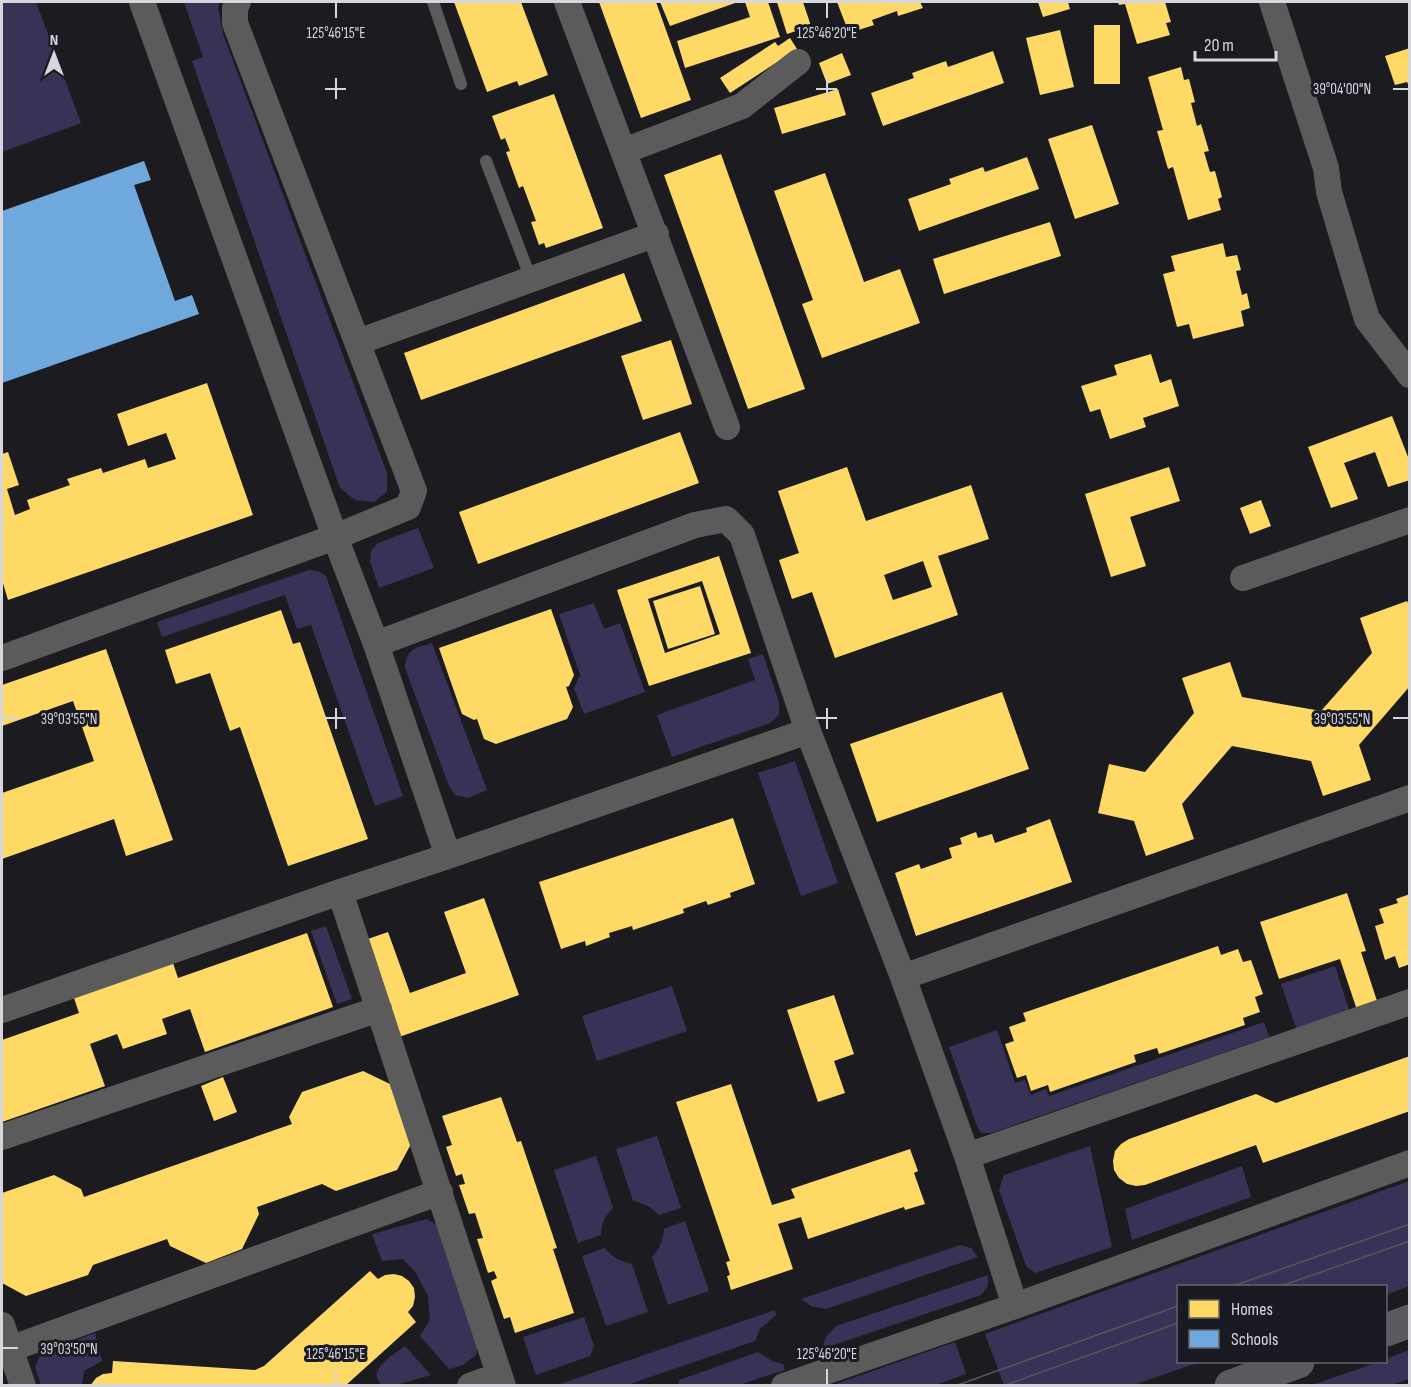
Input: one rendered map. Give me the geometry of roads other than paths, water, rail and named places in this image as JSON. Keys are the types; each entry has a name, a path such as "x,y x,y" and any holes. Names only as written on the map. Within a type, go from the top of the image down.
{"highway":[{"path":"1387,1330 1410,1321"},
{"path":"1231,1386 1295,1363"}],"street":[{"path":"142,2 335,537 376,644 448,856"},
{"path":"2,658 335,537 408,507 414,491 235,23 237,2"},
{"path":"567,2 727,427"},
{"path":"1272,2 1326,168 1329,192 1367,319 1410,375"},
{"path":"624,151 742,106 798,62"},
{"path":"358,342 656,234"},
{"path":"376,644 695,525 726,519 742,535 808,730 903,977 966,1156 1015,1306"},
{"path":"1243,578 1410,520"},
{"path":"2,1010 808,730"},
{"path":"903,977 1410,798"},
{"path":"340,892 501,1380 470,1386"},
{"path":"966,1156 1410,1002"},
{"path":"2,1137 379,1009"},
{"path":"784,1386 1015,1306 1410,1163"},
{"path":"10,1349 440,1192"},
{"path":"2,1325 23,1386"}],"lane":[{"path":"433,2 461,84"},
{"path":"486,161 531,279"}],"tram line":[{"path":"1236,1285 1410,1224"},
{"path":"1284,1285 1410,1241"},
{"path":"955,1386 1177,1306"},
{"path":"1003,1386 1177,1323"}]}
